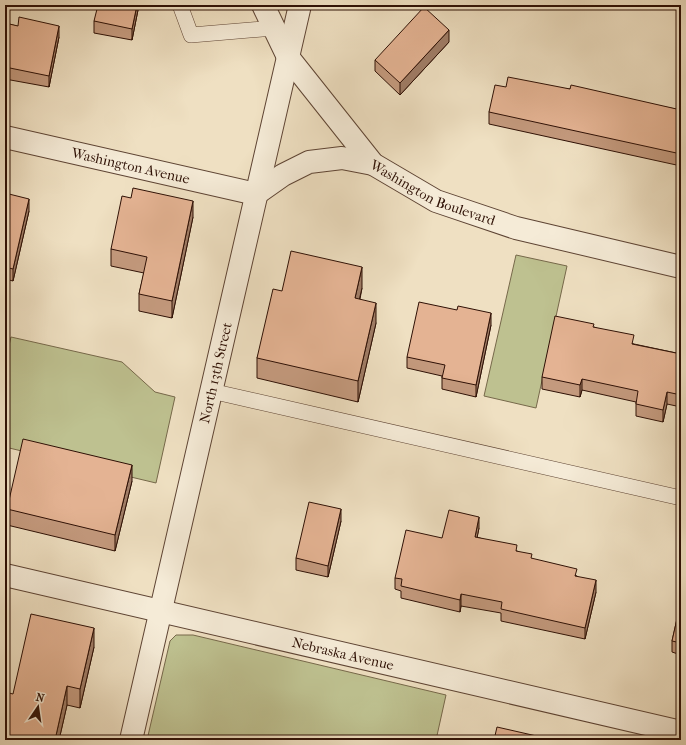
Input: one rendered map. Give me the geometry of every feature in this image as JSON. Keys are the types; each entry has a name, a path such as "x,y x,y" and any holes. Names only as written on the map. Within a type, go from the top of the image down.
{"street":[{"name":"Washington Boulevard","path":"263,5 288,57 373,164 436,201 516,228 681,267"},
{"name":"North 13th Street","path":"131,740 162,611 300,5"},
{"name":"Washington Avenue","path":"5,136 256,194"},
{"path":"256,194 283,174 309,162 342,158 373,164"},
{"name":"Nebraska Avenue","path":"5,575 681,732"}],"lane":[{"path":"180,5 191,35 274,28"},
{"path":"211,392 681,498"}],"green space":[{"path":"516,255 567,266 536,408 484,396"},
{"path":"11,337 122,362 155,392 175,397 156,483 5,447 5,362"},
{"path":"176,635 193,635 446,695 436,740 147,740 170,641"}],"building":[{"path":"98,5 137,5 132,29 94,21"},
{"path":"424,7 449,30 400,83 375,60"},
{"path":"19,17 59,26 49,76 5,67 5,23 18,26"},
{"path":"508,77 570,89 571,85 681,110 681,154 489,112 495,85 506,87"},
{"path":"133,188 193,201 172,301 139,294 147,257 111,249 122,196 131,198"},
{"path":"5,193 29,199 13,269 5,267"},
{"path":"291,251 362,267 355,298 376,303 358,381 257,358 273,289 282,291"},
{"path":"419,302 457,310 458,306 491,313 476,385 442,378 445,365 407,357"},
{"path":"555,316 594,324 593,327 634,335 632,344 681,354 681,395 667,392 663,410 636,404 638,391 582,379 580,385 542,377"},
{"path":"23,439 132,465 115,535 7,509"},
{"path":"309,502 341,509 328,566 296,558"},
{"path":"449,510 479,517 475,537 517,545 516,551 532,554 531,558 577,569 575,576 596,580 585,628 501,609 502,602 461,594 460,600 401,586 402,579 395,578 406,530 442,538"},
{"path":"681,601 681,643 672,641"},
{"path":"31,614 94,628 80,689 67,686 55,740 5,740 5,692 13,694"},
{"path":"497,727 554,740 494,740"}]}
